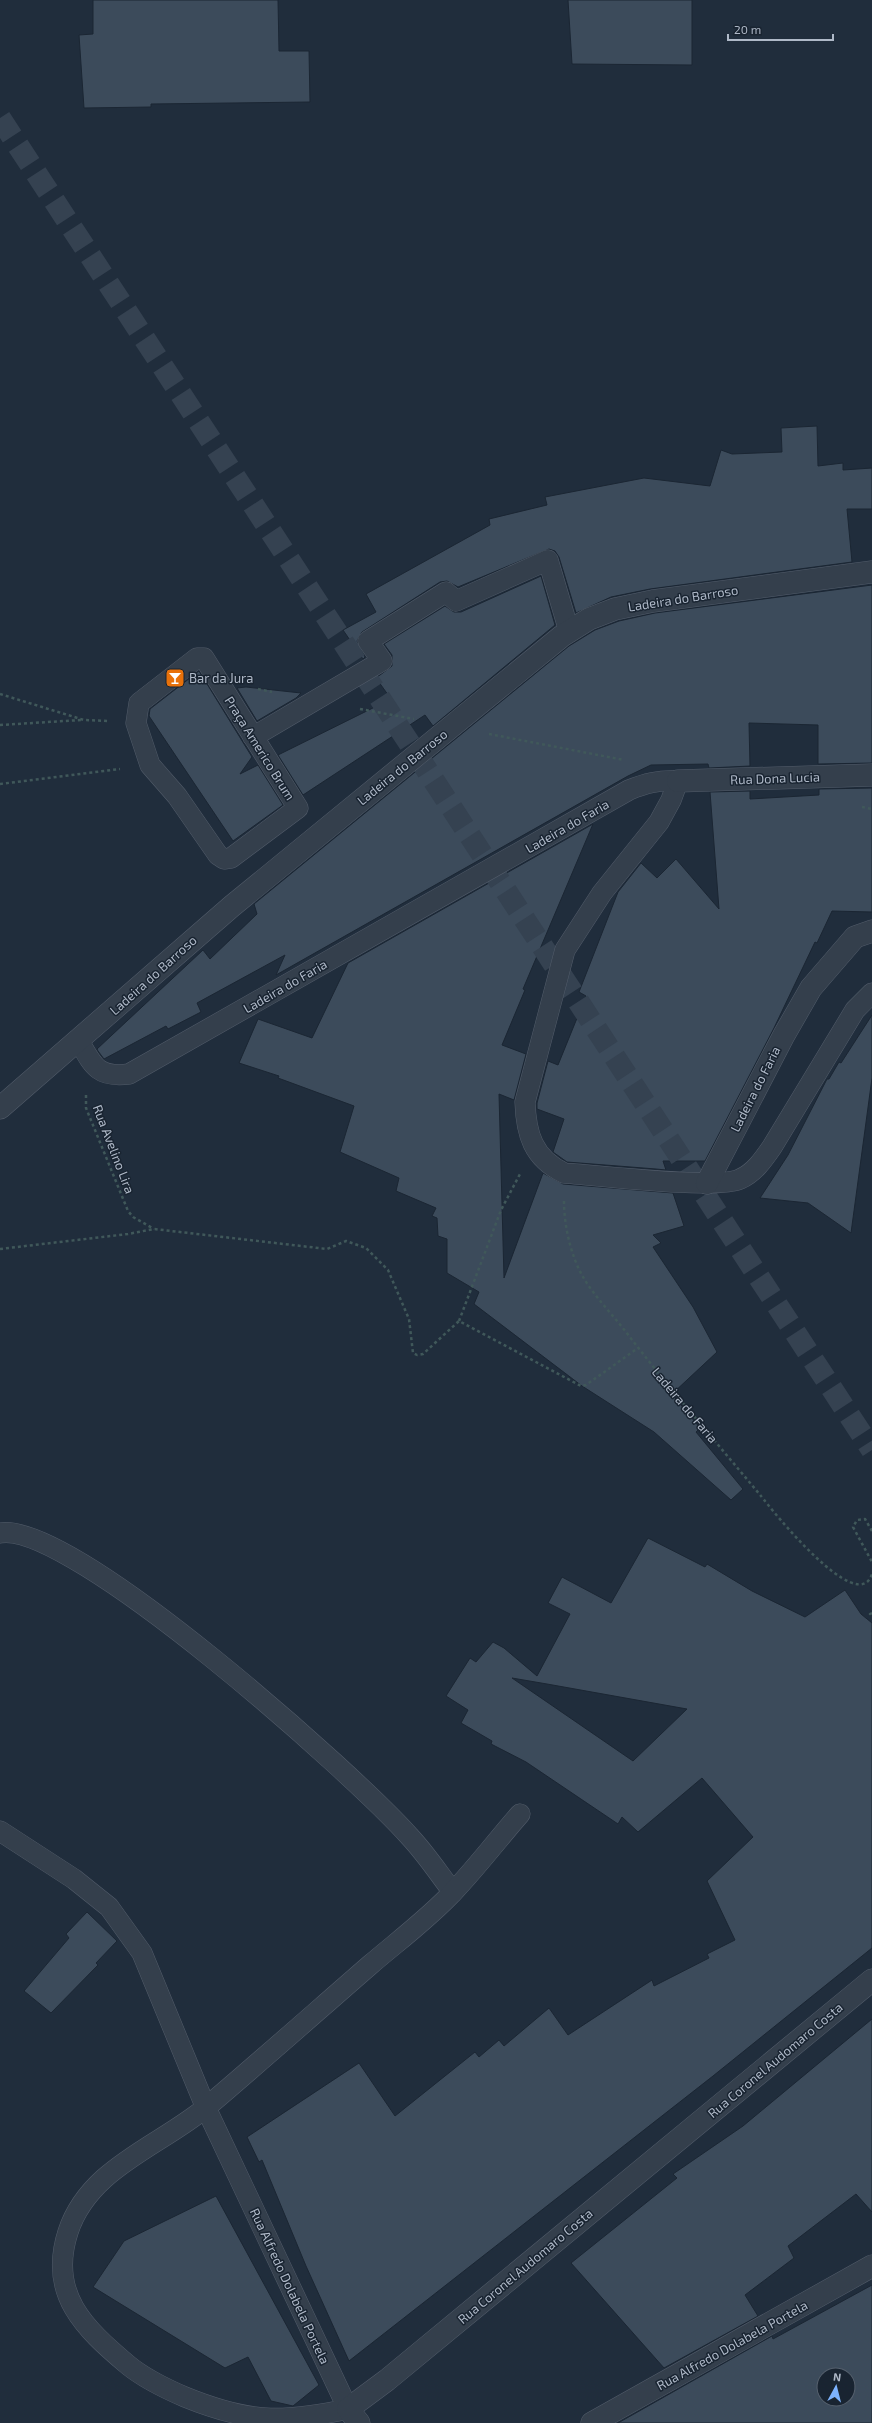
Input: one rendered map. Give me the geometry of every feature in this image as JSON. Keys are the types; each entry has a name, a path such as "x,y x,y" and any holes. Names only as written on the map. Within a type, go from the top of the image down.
{"street":[{"name":"Ladeira do Barroso","path":"0,1108 79,1041 232,906 569,631 589,619 615,609 630,606 872,572"},
{"name":"Rua Dona Lucia","path":"678,780 872,775"},
{"name":"Ladeira do Faria","path":"707,1183 784,1034 811,988 854,937 872,931"},
{"name":"Rua Coronel Audomaro Costa","path":"354,2416 387,2380 872,1980"},
{"name":"Rua Alfredo Dolabela Portela","path":"592,2423 872,2266"}],"lane":[{"path":"253,737 382,661 368,641 446,592 456,602 548,560 569,631"},
{"name":"Praça Americo Brum","path":"201,657 204,658 298,808 231,858 224,859 218,855 177,796 150,765 136,723 139,703 201,657"},
{"path":"678,780 671,800 659,822 602,893 565,950 525,1102 526,1126 535,1149 552,1167 564,1173 707,1183 739,1180 757,1167 772,1147 855,1010 872,993"},
{"name":"Ladeira do Faria","path":"79,1041 90,1061 100,1071 113,1076 129,1074 629,790 648,782 678,780"},
{"path":"0,1533 11,1531 48,1545 138,1600 323,1751 410,1837 453,1892"},
{"name":"Rua Coronel Audomaro Costa","path":"354,2416 261,2419 230,2415 159,2386 136,2372 97,2339 70,2305 62,2263 68,2231 83,2203 101,2180 206,2108 453,1892 520,1814"},
{"name":"Rua Alfredo Dolabela Portela","path":"0,1831 74,1879 109,1907 126,1928 142,1953 206,2108 354,2416"}],"path":[{"path":"256,689 280,693"},
{"path":"0,694 84,720"},
{"path":"358,708 420,721"},
{"path":"0,726 84,720 136,723"},
{"path":"482,733 630,762"},
{"path":"0,784 150,765"},
{"path":"856,806 872,809"},
{"name":"Rua Avelino Lira","path":"90,1061 86,1108 128,1211 133,1217 154,1229"},
{"path":"0,1249 128,1234 154,1229 327,1249 346,1241 366,1248 388,1270 410,1319 413,1353 418,1355 423,1354 459,1321 500,1210 535,1149"},
{"name":"Ladeira do Faria","path":"564,1173 566,1227 583,1277 638,1348 797,1540 843,1580 854,1584 864,1582 872,1574"},
{"path":"459,1321 581,1386 586,1385 638,1348"},
{"path":"872,1532 864,1519 857,1520 853,1527 872,1562"}],"building":[{"path":"93,0 278,0 279,51 309,51 310,102 151,104 151,107 84,108 79,35 93,34"},
{"path":"568,0 692,0 692,65 572,64"},
{"path":"817,426 818,466 843,463 843,470 872,468 872,509 847,509 852,562 650,589 611,597 576,613 559,557 555,551 549,549 458,587 447,581 440,582 362,632 357,641 365,657 363,659 343,630 376,612 366,594 490,525 489,519 547,505 545,497 644,478 710,486 721,450 732,454 782,452 781,428"},
{"path":"541,576 555,625 433,726 425,715 303,795 278,755 391,699 376,678 392,666 392,655 384,644 445,606 454,612 461,612"},
{"path":"872,585 872,763 818,764 818,725 749,723 750,766 709,768 708,764 651,765 628,776 276,975 285,955 197,1003 201,1012 168,1029 166,1026 104,1059 98,1051 97,1049 203,950 210,959 257,914 254,904 569,646 595,630 619,621 655,613"},
{"path":"199,671 252,757 240,774 258,765 283,805 233,841 149,716 150,709"},
{"path":"246,687 301,693 296,698 257,721 237,688"},
{"path":"872,788 872,912 832,911 817,943 815,942 774,1028 705,1161 663,1161 666,1170 567,1162 553,1152 564,1119 537,1109 537,1103 548,1061 558,1065 586,996 579,992 618,892 641,863 657,878 676,859 719,909 710,792 750,791 750,799 819,795 819,789"},
{"path":"593,824 523,989 525,990 502,1045 526,1054 514,1100 499,1094 504,1278 543,1173 563,1184 673,1193 684,1226 653,1235 661,1243 653,1247 693,1307 717,1352 672,1394 700,1428 696,1432 743,1489 731,1500 654,1432 582,1386 474,1304 479,1292 447,1273 447,1239 438,1236 437,1218 432,1216 436,1208 396,1191 399,1178 340,1152 354,1106 278,1078 279,1076 239,1063 258,1019 312,1038 348,963"},
{"path":"872,1015 872,1078 851,1233 808,1203 760,1198 788,1155 827,1079 829,1079 839,1062 841,1063"},
{"path":"648,1538 705,1567 707,1564 752,1591 805,1617 845,1590 861,1614 872,1623 872,1948 713,2076 349,2361 306,2266 262,2160 259,2162 247,2137 359,2063 395,2116 475,2052 479,2057 499,2040 504,2046 549,2008 568,2035 652,1980 654,1986 709,1958 707,1954 735,1940 707,1881 753,1837 702,1778 638,1832 622,1817 618,1824 526,1762 491,1744 492,1741 461,1723 468,1710 446,1696 470,1658 476,1662 493,1642 504,1648 537,1676 570,1614 548,1603 562,1577 611,1603","holes":["512,1678 687,1709 633,1761"]},
{"path":"87,1912 117,1941 96,1963 98,1965 51,2013 24,1991 69,1938 66,1934"},
{"path":"872,2019 872,2212 856,2194 788,2246 794,2258 745,2295 758,2316 664,2368 571,2263 677,2178 673,2174 743,2126"},
{"path":"216,2196 319,2385 293,2406 271,2401 248,2357 225,2368 93,2287 124,2241"},
{"path":"872,2285 872,2423 618,2423 772,2336 773,2339"}],"tunnel":[{"path":"0,118 872,1450"}],"place":[{"name":"Bar da Jura","path":"175,678"}]}
